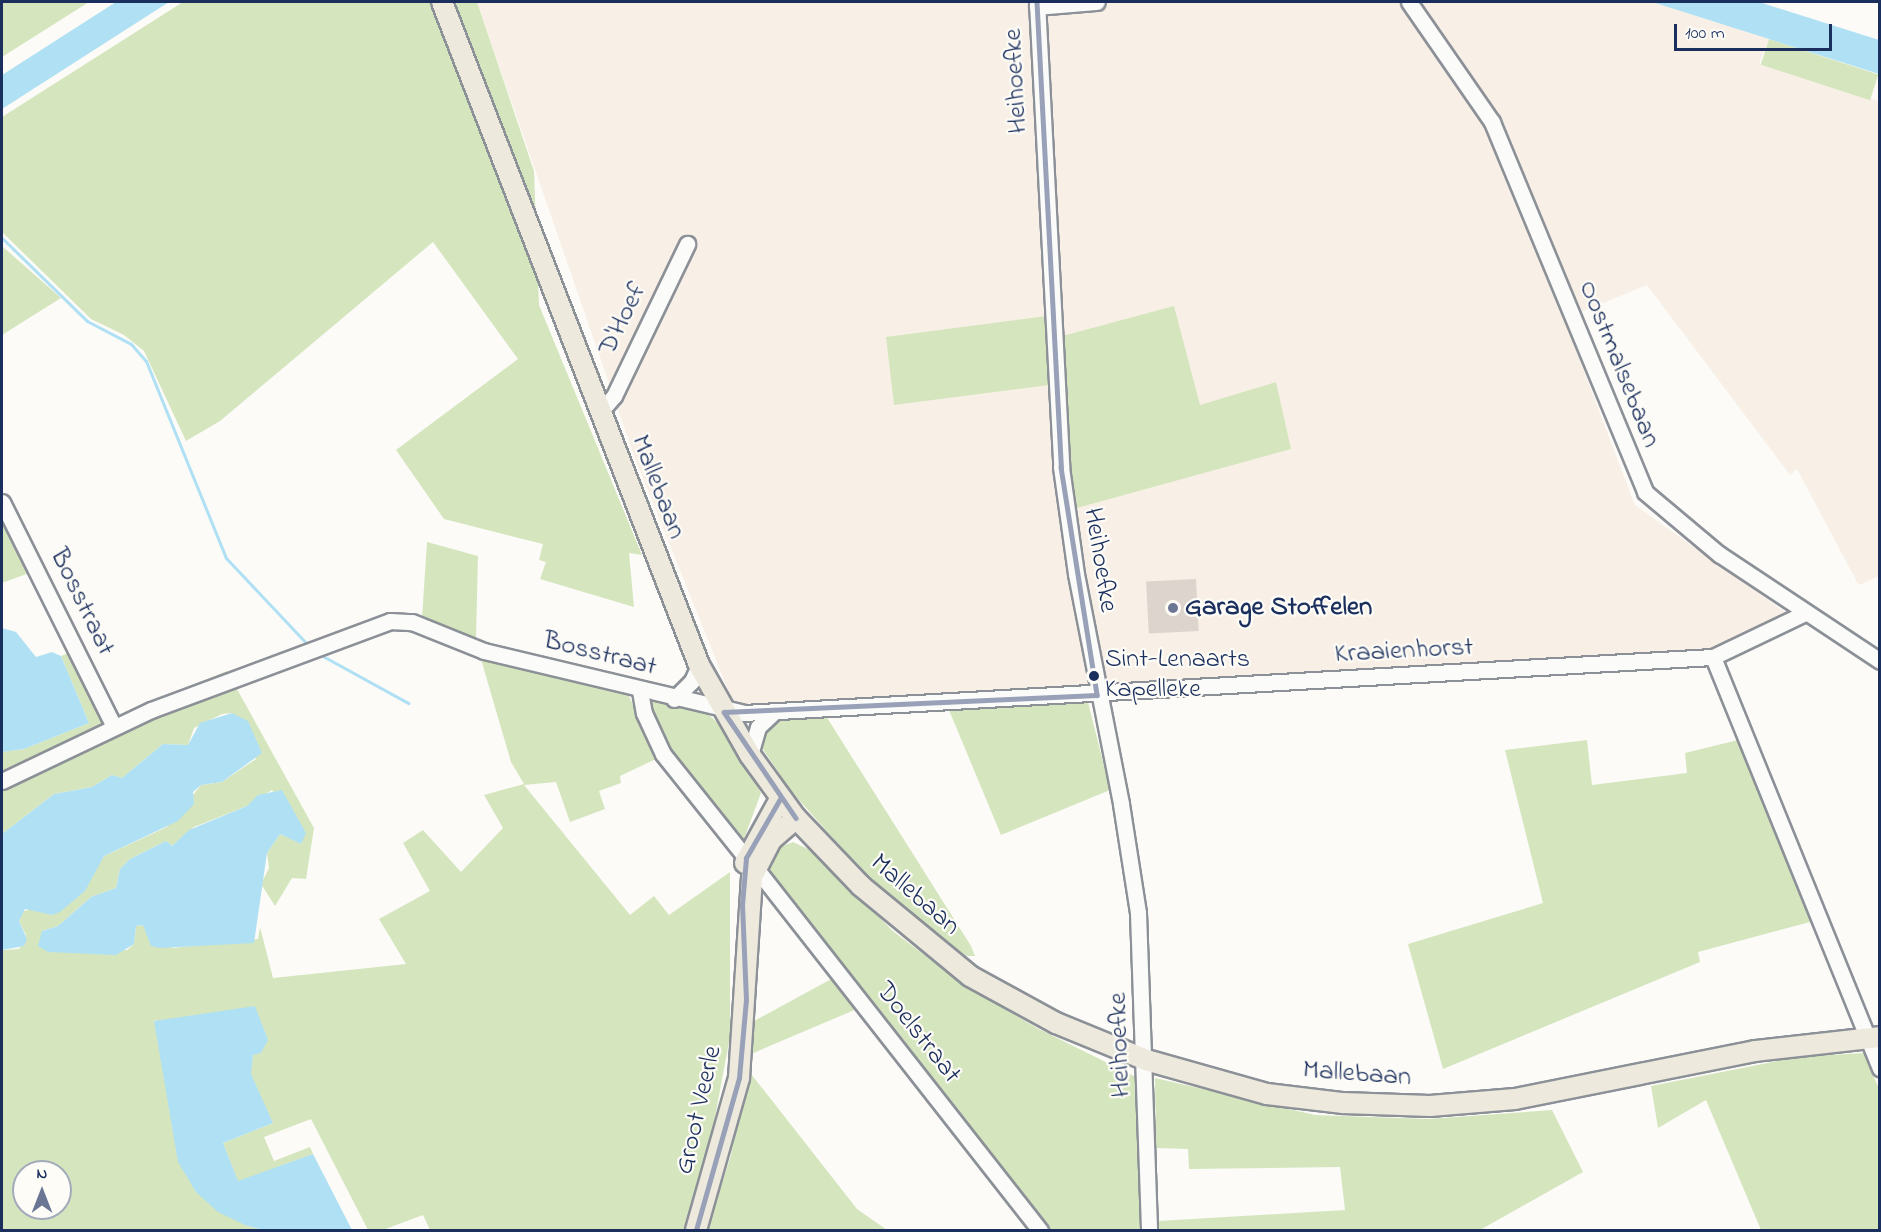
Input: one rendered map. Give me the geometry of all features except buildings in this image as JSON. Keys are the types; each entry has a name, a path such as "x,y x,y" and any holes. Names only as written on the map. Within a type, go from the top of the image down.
{"main road":[{"name":"Mallebaan","path":"442,2 699,664 724,712 750,755 796,818 861,886 970,976 1056,1023 1146,1060 1267,1094 1430,1106 1515,1099 1755,1051 1873,1037"},
{"name":"Groot Veerle","path":"696,1230 739,1078 746,1000 751,862 780,799"},
{"name":"Groot Veerle","path":"751,862 796,818"}],"street":[{"path":"1037,4 1097,2"},
{"name":"Oostmalsebaan","path":"1409,2 1492,122 1645,492 1719,554 1880,661"},
{"name":"Heihoefke","path":"1037,4 1061,467 1097,695 1131,859 1146,1060 1149,1230"},
{"name":"D'Hoef","path":"600,412 614,396 687,244"},
{"name":"Bosstraat","path":"2,502 114,727"},
{"name":"Kraaienhorst","path":"1097,695 1713,657 1805,613"},
{"name":"Bosstraat","path":"2,781 114,727 390,621 412,622 484,651 724,712 1097,695"},
{"path":"1713,657 1873,1037 1880,1068"},
{"path":"674,699 692,681 699,664"},
{"name":"Doelstraat","path":"640,691 644,713 663,754 751,862 1040,1230"},
{"path":"750,755 758,727 775,711"}],"shaded area":[{"path":"477,2 1652,2 1769,39 1759,64 1879,101 1879,576 1860,585 1857,582 1797,469 1790,475 1647,285 1564,319 1635,505 1792,617 1715,650 1103,688 734,705 633,453"}],"green space":[{"path":"2,2 89,2 2,57"},
{"path":"183,2 477,2 534,171 539,305 642,555 629,553 634,607 540,579 546,562 539,560 543,544 444,519 396,450 518,359 433,242 220,421 186,441 144,351 124,335 91,319 2,232 2,117"},
{"path":"1769,39 1878,75 1870,100 1761,65"},
{"path":"2,246 61,298 2,335"},
{"path":"1174,306 1200,405 1276,382 1291,449 1066,511 1057,384 894,405 886,337 1054,315 1055,338"},
{"path":"2,520 32,572 2,583"},
{"path":"427,542 478,556 476,640 422,618"},
{"path":"83,647 117,716 227,671 314,828 306,879 292,878 275,906 261,884 269,868 267,853 280,834 302,844 272,790 247,806 194,827 172,846 166,841 130,859 120,869 116,888 91,897 58,926 42,931 48,952 127,950 134,944 136,926 143,925 173,948 258,939 260,927 273,978 406,964 379,919 430,891 403,843 423,830 461,872 503,828 484,795 524,784 511,762 480,656 628,694 658,758 620,776 621,783 599,791 605,809 570,822 556,782 524,785 630,915 654,896 669,915 730,872 730,1037 714,1122 684,1230 430,1230 423,1215 383,1230 368,1230 311,1119 264,1137 274,1161 310,1147 313,1154 238,1182 223,1143 273,1123 256,1095 250,1074 253,1055 154,1020 245,1225 263,1230 2,1230 2,950 19,949 26,935 19,921 21,912 34,908 52,915 78,897 104,856 167,827 201,785 222,782 256,759 232,713 222,714 194,728 188,745 163,744 122,778 112,775 92,787 54,794 2,834 2,752 24,749 89,723 61,656"},
{"path":"648,698 706,712 723,728 761,793 742,844 667,749 650,715"},
{"path":"1088,702 1110,790 1001,835 949,710"},
{"path":"826,716 971,946 975,956 967,956 931,932 861,870 792,792 762,748 760,739 775,720"},
{"path":"1587,740 1592,785 1687,773 1685,753 1738,740 1814,921 1698,952 1700,962 1443,1069 1408,944 1543,903 1505,750"},
{"path":"793,842 814,852 894,932 967,987 1037,1028 1138,1078 1141,1230 1048,1230 766,874 764,867 773,850"},
{"path":"835,977 859,1008 751,1054 754,1021"},
{"path":"1864,1053 1879,1089 1879,1230 1761,1230 1706,1100 1658,1128 1651,1086 1797,1057"},
{"path":"748,1070 857,1209 887,1230 707,1230 731,1155"},
{"path":"1155,1078 1315,1115 1428,1119 1552,1110 1583,1172 1480,1230 1159,1230 1158,1221 1345,1210 1340,1167 1189,1169 1188,1149 1156,1148"}],"water":[{"path":"116,2 169,2 2,109 2,75"},
{"path":"1652,2 1759,2 1879,40 1879,74"},
{"path":"2,628 16,632 36,657 52,652 61,656 89,723 24,749 2,752"},
{"path":"232,713 248,721 262,753 222,782 201,785 193,792 194,804 178,821 104,856 85,891 60,912 52,915 25,909 19,921 27,939 24,946 2,950 2,834 54,794 92,787 112,775 122,778 163,744 188,745 200,723"},
{"path":"282,790 306,833 301,844 280,834 267,853 254,943 160,948 151,946 143,925 136,926 134,944 116,955 48,952 38,946 42,931 58,926 91,897 116,888 120,869 130,859 166,841 172,846 189,830 247,806 258,795"},
{"path":"255,1006 268,1040 261,1053 253,1055 251,1074 273,1123 223,1143 238,1181 313,1154 352,1230 263,1230 245,1225 218,1212 196,1192 178,1162 154,1021"}],"waterway":[{"path":"2,238 87,321 131,344 146,361 226,558 309,646"},
{"path":"319,654 408,703"}],"transit line":[{"path":"1037,2 1061,467 1097,695"},
{"path":"724,712 1097,695"},
{"path":"724,712 796,818"},
{"path":"696,1230 739,1078 746,1000 742,905 746,858 780,799"}],"place":[{"name":"Garage Stoffelen","path":"1173,608"},
{"name":"Sint-Lenaarts Kapelleke","path":"1094,676"}]}
